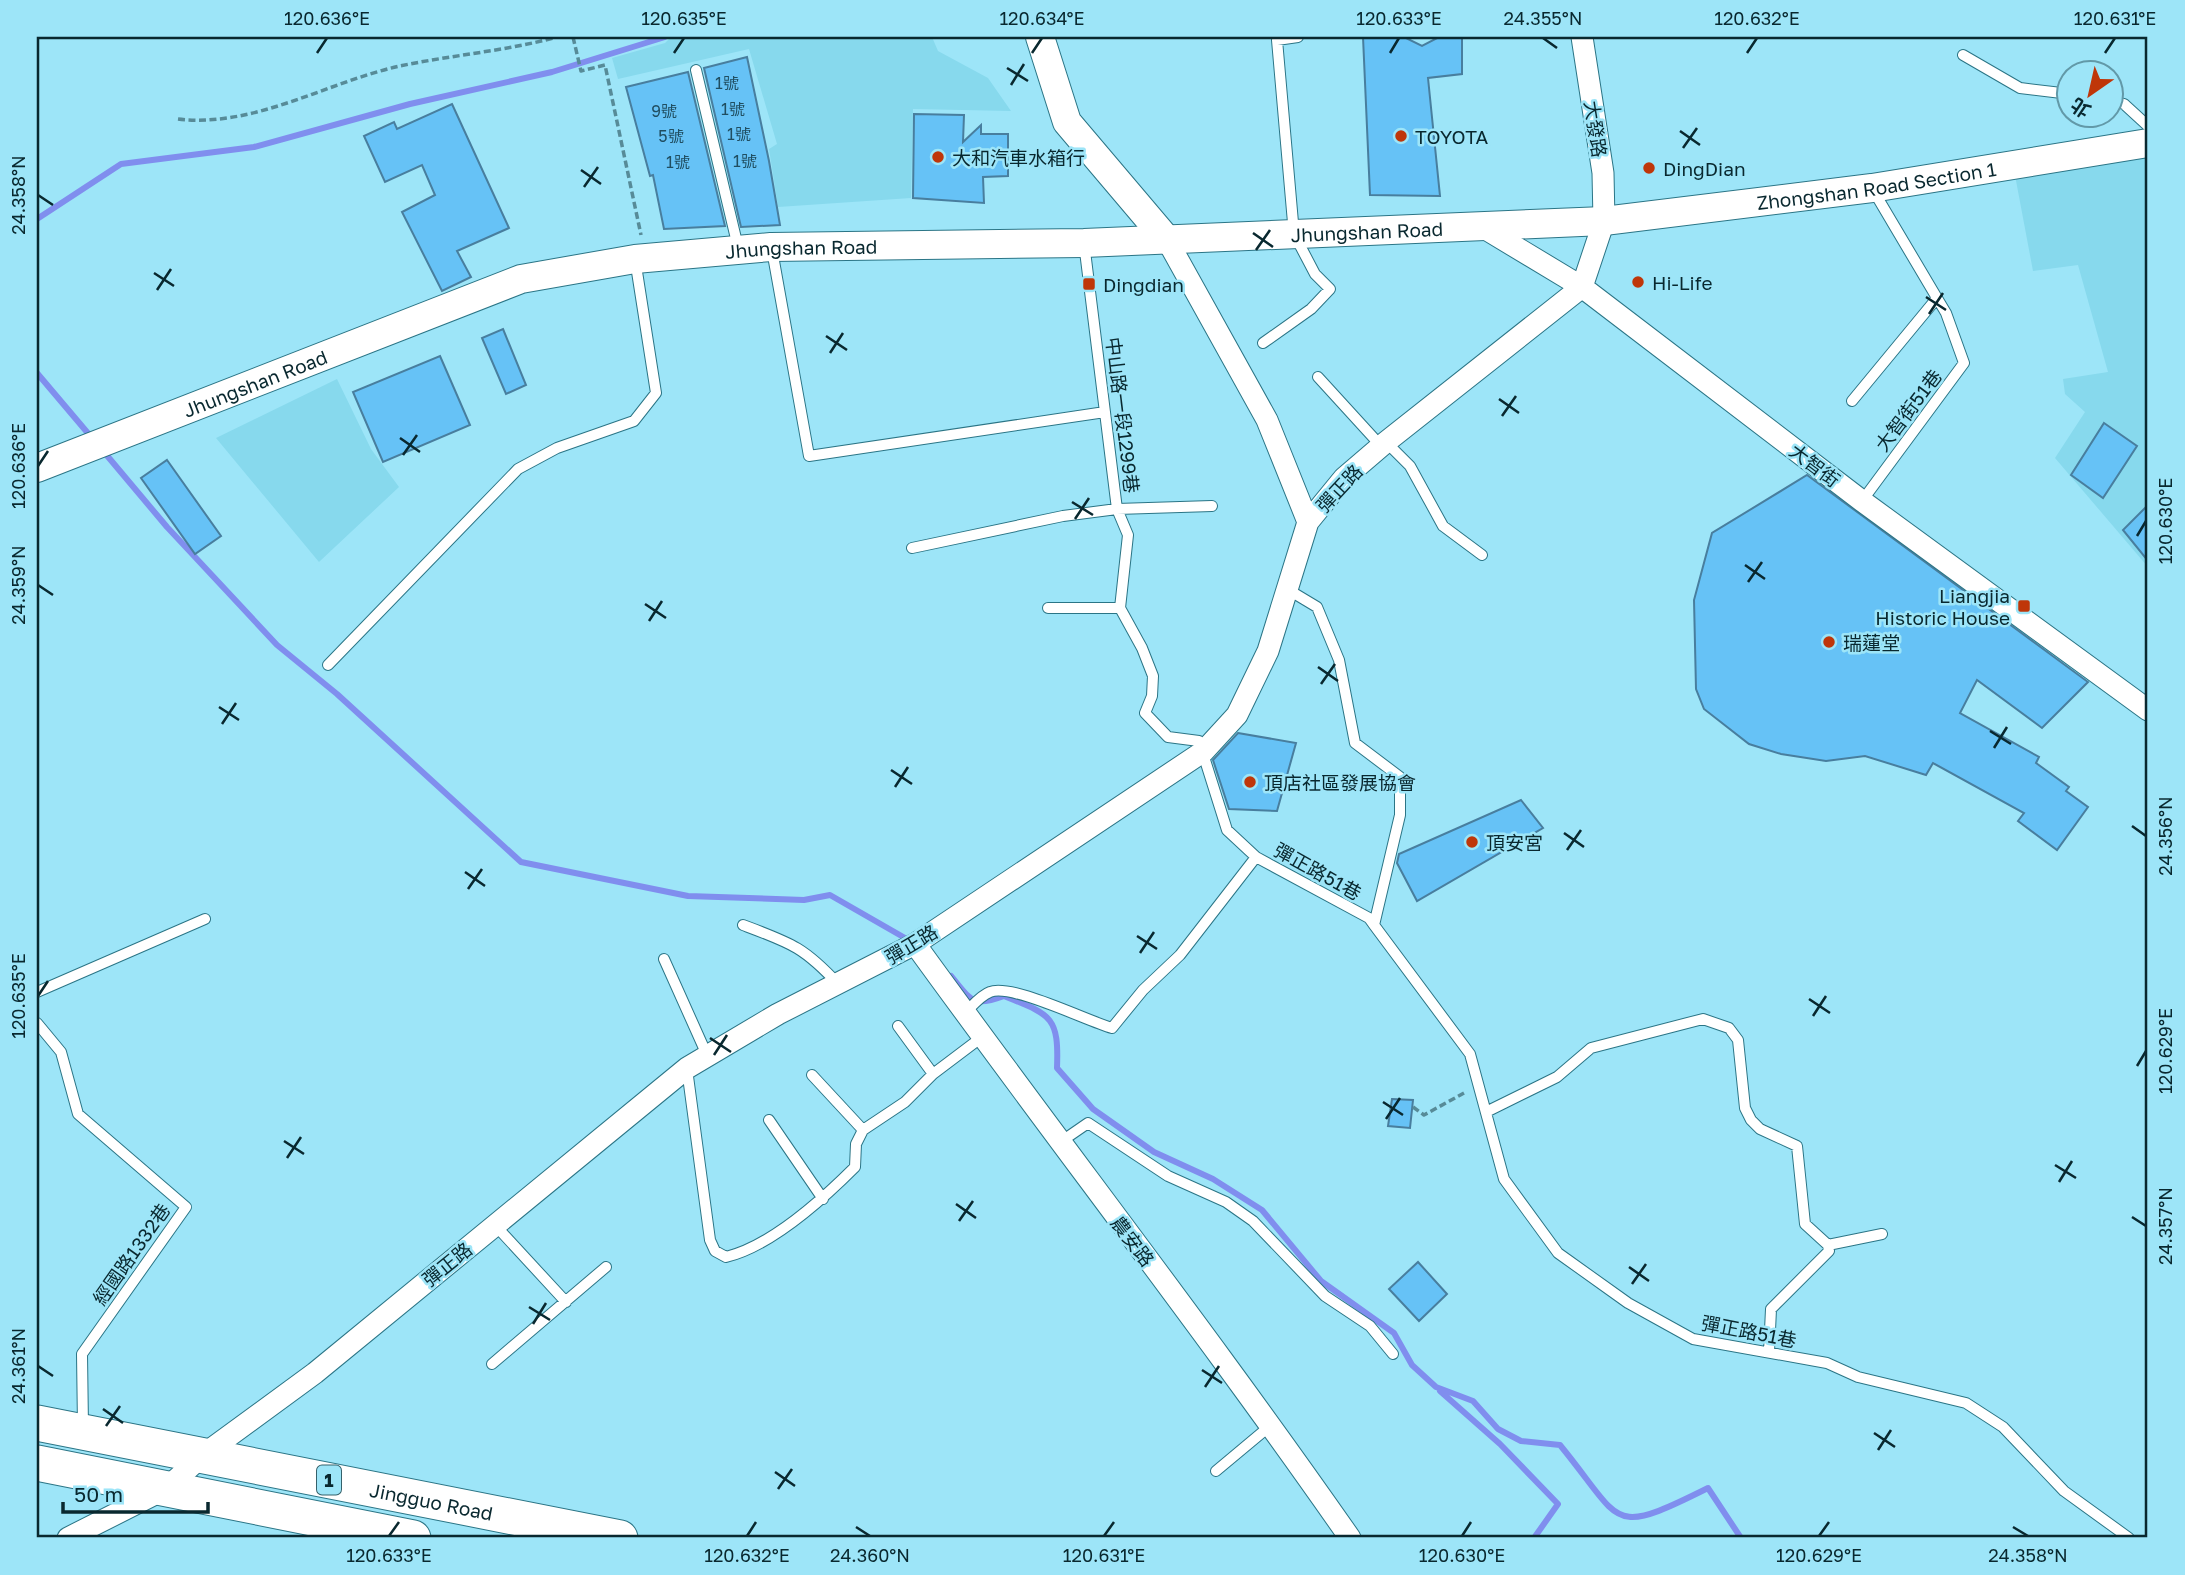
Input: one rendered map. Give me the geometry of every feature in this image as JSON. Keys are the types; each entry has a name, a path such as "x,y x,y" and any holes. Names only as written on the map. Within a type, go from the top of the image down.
{"main road":[{"name":"Jingguo Road","path":"37,1423 620,1538"},
{"name":"1","path":"37,1463 414,1538"}],"street":[{"path":"1040,37 1067,122 1167,240 1267,420 1308,522"},
{"name":"大發路","path":"1582,37 1603,173 1604,221"},
{"name":"Zhongshan Road Section 1","path":"1604,221 1872,188 2148,143"},
{"path":"1582,286 1604,221"},
{"name":"Jhungshan Road","path":"37,468 521,279 640,259 771,247 1084,243 1478,224 1604,221"},
{"name":"大智街","path":"1478,224 1582,286 1862,501 2148,710"},
{"name":"彈正路","path":"68,1538 167,1488 203,1455 315,1373 687,1068 778,1014 915,944 1204,751 1237,715 1268,651 1308,522 1344,478 1582,286"},
{"name":"農安路","path":"915,944 1059,1143 1271,1425 1350,1538"}],"lane":[{"path":"1263,343 1311,309 1330,289 1315,274 1294,234 1277,40 1298,37"},
{"path":"1963,55 2020,88 2056,92"},
{"path":"695,70 739,250"},
{"path":"2126,106 2148,126"},
{"path":"1852,401 1937,298 1872,188"},
{"name":"中山路一段1299巷","path":"912,548 1063,516 1117,509 1084,243"},
{"path":"771,247 809,456 1105,412"},
{"path":"328,665 518,469 556,448 634,421 656,393 640,259"},
{"name":"大智街51巷","path":"1862,501 1964,363 1946,313 1937,298"},
{"path":"1318,377 1384,444 1410,466 1443,526 1482,555"},
{"path":"1204,751 1199,741 1168,737 1145,713 1152,696 1153,676 1142,648 1120,608 1128,535 1117,509 1212,506"},
{"path":"1287,589 1317,607 1339,660 1355,743 1400,777 1400,815 1374,925"},
{"path":"1048,608 1120,608"},
{"name":"彈正路51巷","path":"1204,751 1227,830 1256,856 1369,918 1470,1054 1504,1180 1558,1253 1628,1303 1693,1339 1827,1363 1858,1377 1966,1404 2003,1427 2064,1491 2129,1538"},
{"name":"彈正路51巷","path":"965,1013 990,992 999,990 1046,1002 1083,1020 1112,1028 1143,990 1180,955 1256,856"},
{"path":"37,992 205,919"},
{"path":"743,925 788,942 812,955 839,985"},
{"path":"664,959 707,1055"},
{"path":"1486,1112 1557,1077 1591,1048 1703,1019 1728,1028 1738,1040 1745,1108 1760,1129 1797,1146 1805,1224 1828,1245 1829,1251 1771,1309 1769,1352"},
{"name":"經國路1332巷","path":"37,1023 61,1052 78,1114 186,1207 82,1354 83,1432"},
{"path":"898,1026 933,1074"},
{"path":"687,1068 710,1240 715,1251 726,1257 745,1252 823,1199 855,1167 856,1144 863,1130 905,1102 933,1074 982,1037"},
{"path":"812,1075 863,1130"},
{"path":"769,1120 823,1199"},
{"path":"1059,1143 1088,1123 1168,1176 1226,1202 1253,1221 1325,1296 1370,1326 1392,1354"},
{"path":"495,1225 566,1302"},
{"path":"1828,1245 1882,1234"},
{"path":"492,1364 606,1267"},
{"path":"1216,1471 1271,1425"}],"path":[{"path":"178,119 199,122 242,114 399,66 519,48 558,37"},
{"path":"573,37 581,71 605,65 640,259"},
{"path":"1413,1107 1424,1115 1478,1085"}],"shaded area":[{"path":"671,37 932,37 938,51 988,78 1011,111 913,109 911,198 778,207 769,149 777,144 749,49 618,79 612,58 665,43"},
{"path":"2148,147 2148,567 2055,458 2085,412 2065,394 2063,379 2108,372 2078,265 2033,271 2014,170"},
{"path":"337,379 371,449 399,487 319,562 216,438"}],"building":[{"name":"TOYOTA","path":"1363,37 1404,37 1422,46 1439,37 1462,37 1462,74 1428,78 1440,196 1370,195"},
{"path":"747,57 780,225 741,227 704,68"},
{"path":"688,72 725,226 664,229 653,175 650,176 626,87"},
{"path":"452,104 509,228 457,251 471,277 442,291 402,212 435,195 422,165 385,182 364,136 394,122 397,129"},
{"name":"大和汽車水箱行","path":"914,114 964,115 963,142 981,125 981,134 1008,134 1008,176 983,177 984,203 913,198"},
{"path":"503,329 526,385 506,394 482,338"},
{"path":"440,356 470,425 383,462 353,392"},
{"path":"2104,423 2137,446 2103,498 2071,475"},
{"path":"167,460 221,536 195,554 141,478"},
{"path":"1807,475 2088,682 2042,728 1977,680 1960,713 2039,757 2036,763 2069,787 2066,791 2088,807 2057,850 2018,821 2024,813 1933,763 1926,775 1865,756 1826,761 1781,754 1749,744 1704,709 1696,689 1694,600 1712,533"},
{"path":"2148,505 2148,561 2123,530"},
{"name":"頂店社區發展協會","path":"1238,733 1296,743 1277,811 1229,809 1213,760"},
{"name":"頂安宮","path":"1521,800 1543,828 1417,901 1397,863 1399,854"},
{"path":"1392,1099 1413,1100 1410,1128 1388,1126"},
{"path":"1418,1262 1447,1294 1419,1321 1389,1289"}],"waterway":[{"path":"37,219 121,164 254,147 410,104 552,72 665,37"},
{"path":"37,373 92,438"},
{"path":"104,452 167,527 277,645 337,694 521,862 688,896 804,900 830,895 912,942"},
{"path":"951,976 973,1000 993,1000 1004,996 1042,1013 1054,1027 1057,1068 1093,1109 1154,1152 1213,1179 1262,1210 1321,1281 1394,1333 1412,1365 1436,1387 1473,1401 1498,1429 1521,1441 1560,1445 1596,1492 1620,1514 1634,1517 1652,1513 1708,1488 1741,1538"},
{"path":"1440,1391 1500,1444 1558,1504 1534,1538"}],"place":[{"name":"TOYOTA","path":"1401,136"},
{"name":"大和汽車水箱行","path":"938,157"},
{"name":"DingDian","path":"1649,168"},
{"name":"Hi-Life","path":"1638,282"},
{"name":"Dingdian","path":"1089,284"},
{"name":"Liangjia Historic House","path":"2024,606"},
{"name":"瑞蓮堂","path":"1829,642"},
{"name":"頂店社區發展協會","path":"1250,782"},
{"name":"頂安宮","path":"1472,842"}]}
